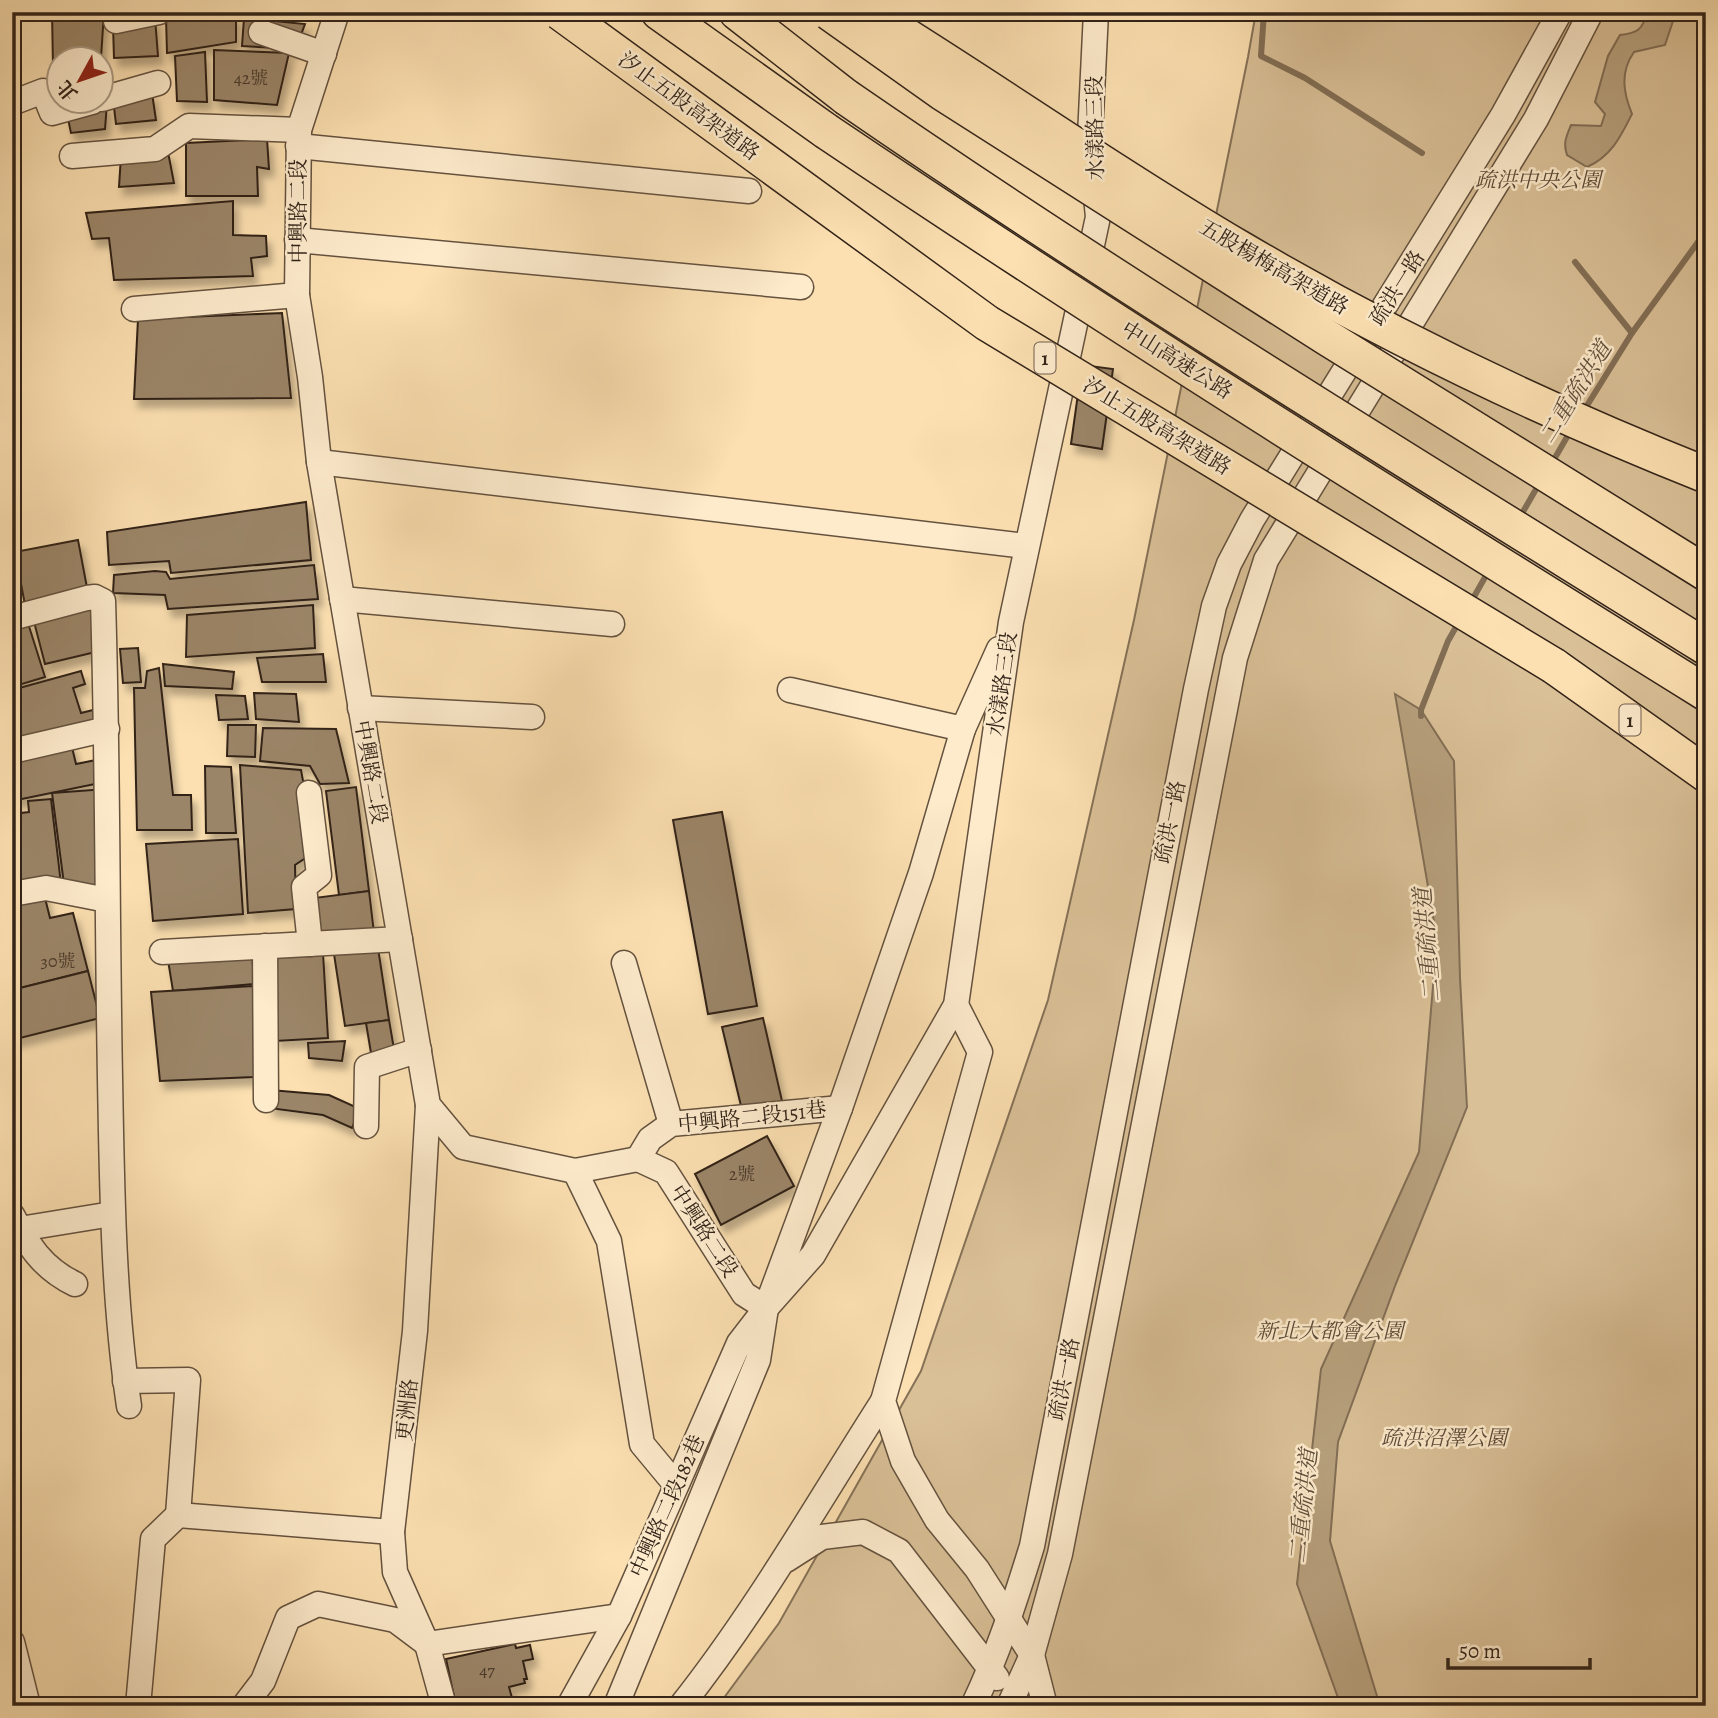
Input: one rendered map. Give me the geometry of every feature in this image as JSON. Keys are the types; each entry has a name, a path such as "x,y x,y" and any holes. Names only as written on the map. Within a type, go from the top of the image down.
{"highway":[{"name":"汐止五股高架道路","path":"561,12 987,323 1706,759"},
{"name":"中山高速公路","path":"659,12 826,131 1005,251 1706,693"},
{"name":"中山高速公路","path":"737,12 846,97 1170,314 1706,647"},
{"path":"829,12 943,93 1326,337 1706,573"},
{"name":"五股楊梅高架道路","path":"868,12 1160,200 1313,291 1433,355 1604,435 1706,475"},
{"name":"1","path":"1554,666 1706,774"}],"street":[{"path":"116,21 159,12"},
{"name":"中興路二段","path":"337,12 298,138 297,296 310,377 319,462 428,1105"},
{"name":"水漾路三段","path":"766,1308 813,1255 956,1004 1011,622 1098,217 1090,136 1096,12"},
{"name":"疏洪一路","path":"973,1706 991,1670 1010,1620 1032,1546 1214,606 1229,564 1252,520 1384,311 1503,115 1560,12"},
{"name":"疏洪一路","path":"1013,1703 1032,1656 1060,1554 1235,658 1266,560 1536,119 1591,12"},
{"path":"261,32 324,54"},
{"path":"116,95 158,83"},
{"path":"12,103 43,91 46,98"},
{"path":"72,156 155,149 189,126 749,191"},
{"path":"297,240 801,287"},
{"path":"134,309 297,296"},
{"path":"319,462 1027,546"},
{"path":"12,618 87,598 95,597 103,601 113,1255 129,1406"},
{"path":"342,599 612,624"},
{"path":"616,1706 758,1360 766,1308 840,1108 921,873 963,729 1011,622"},
{"path":"790,690 963,729"},
{"path":"360,708 533,717"},
{"path":"12,751 107,729"},
{"path":"309,793 319,875 304,887 310,944"},
{"path":"12,894 46,888 107,900"},
{"path":"162,952 400,939"},
{"path":"265,946 266,1100"},
{"path":"624,963 671,1124"},
{"path":"681,1706 706,1675 783,1563 809,1516 883,1401 980,1052 956,1004"},
{"path":"366,1126 367,1067 419,1050"},
{"path":"428,1105 463,1147 575,1171 638,1159"},
{"name":"更洲路","path":"428,1105 415,1331 392,1532 395,1572 427,1644 444,1706"},
{"name":"中興路二段151巷","path":"638,1159 650,1139 671,1124 840,1108"},
{"name":"中興路二段","path":"638,1159 666,1172 744,1294 766,1308"},
{"path":"575,1171 608,1241 642,1444 676,1485"},
{"path":"75,1284 61,1278 35,1254 16,1222 112,1214"},
{"name":"中興路二段182巷","path":"569,1706 619,1616 739,1343 766,1308"},
{"path":"125,1381 188,1380 178,1515 153,1539 138,1706"},
{"path":"883,1401 903,1461 937,1520 977,1569 1032,1656 1045,1706"},
{"path":"178,1515 392,1532"},
{"path":"783,1563 822,1537 863,1532 899,1551 991,1670 1013,1703"},
{"path":"244,1706 263,1681 288,1618 318,1604 395,1620 427,1644 619,1616"},
{"path":"12,1642 29,1706"}],"green space":[{"name":"新北大都會公園","path":"1256,12 1706,12 1706,1706 718,1706 779,1623 921,1371 1048,1000 1134,620"}],"shaded area":[{"path":"1647,12 1676,12 1665,45 1634,52 1624,82 1632,114 1609,152 1587,167 1567,155 1565,143 1571,125 1601,126 1605,114 1595,102 1608,56 1620,35 1635,32 1641,27"},
{"path":"1395,694 1421,710 1454,761 1460,978 1467,1107 1395,1286 1338,1442 1330,1541 1380,1706 1341,1706 1297,1584 1321,1369 1419,1152 1437,939"}],"building":[{"path":"52,12 104,12 102,46 53,46"},
{"path":"236,14 236,42 167,53 166,18"},
{"path":"155,18 158,56 116,58 113,26"},
{"path":"244,18 305,24 293,49 242,46"},
{"path":"214,50 289,53 277,105 214,100"},
{"path":"205,52 207,102 177,101 175,56"},
{"path":"152,93 156,120 116,124 116,99"},
{"path":"67,116 106,116 105,129 71,133"},
{"path":"267,139 269,169 257,167 258,196 186,196 186,143"},
{"path":"168,152 174,183 119,187 121,156"},
{"path":"233,201 233,235 266,236 267,256 251,258 253,276 114,280 109,238 92,239 86,213"},
{"path":"282,313 291,398 134,399 138,319"},
{"path":"1082,365 1113,369 1102,449 1071,444"},
{"path":"306,502 311,560 171,573 169,561 109,565 107,532"},
{"path":"78,540 88,593 25,605 15,552"},
{"path":"314,565 318,599 168,609 165,595 113,593 114,575 155,571 166,572 170,579"},
{"path":"92,603 104,650 45,664 33,618"},
{"path":"313,605 315,648 186,657 187,615"},
{"path":"27,620 45,677 12,687 12,624"},
{"path":"138,648 141,682 123,683 120,649"},
{"path":"323,654 326,682 262,682 257,658"},
{"path":"163,664 234,672 232,689 165,686"},
{"path":"159,668 173,795 191,795 192,830 137,830 134,688 145,688 147,671"},
{"path":"81,671 85,684 73,688 81,713 97,709 101,723 12,748 12,690"},
{"path":"254,693 296,694 299,722 256,719"},
{"path":"216,695 245,696 248,719 219,720"},
{"path":"228,725 256,725 255,757 227,756"},
{"path":"263,728 336,729 349,783 320,784 310,766 260,761"},
{"path":"71,743 76,764 96,760 100,783 12,801 12,755"},
{"path":"240,765 301,770 316,851 295,865 296,909 248,913"},
{"path":"205,766 231,767 236,833 206,833"},
{"path":"356,787 369,891 339,895 326,791"},
{"path":"106,789 100,890 65,892 52,793"},
{"path":"51,799 61,884 12,889 12,814 29,812 28,801"},
{"path":"722,812 757,1006 708,1014 673,820"},
{"path":"238,839 243,914 153,921 146,844"},
{"path":"43,890 50,918 73,913 88,971 12,990 12,898"},
{"path":"369,891 374,933 319,939 314,898"},
{"path":"378,948 389,1020 345,1026 334,954"},
{"path":"252,949 254,984 173,991 167,954"},
{"path":"323,953 328,1038 275,1041 270,956"},
{"path":"88,971 100,1018 12,1040 12,990"},
{"path":"253,986 254,1077 160,1081 151,992"},
{"path":"763,1018 782,1101 742,1110 722,1027"},
{"path":"389,1020 394,1049 371,1053 366,1023"},
{"path":"345,1041 342,1061 309,1058 308,1043"},
{"path":"270,1090 329,1095 360,1109 352,1128 323,1115 269,1108"},
{"path":"767,1136 794,1186 721,1225 695,1174"},
{"path":"515,1644 516,1648 530,1645 533,1659 523,1661 527,1679 524,1679 525,1683 509,1687 512,1698 476,1706 456,1706 446,1659"}],"waterway":[{"path":"1264,12 1261,56 1305,78 1422,153"},
{"name":"二重疏洪道","path":"1583,412 1632,333 1706,231"},
{"path":"1575,262 1632,333"},
{"name":"二重疏洪道","path":"1552,463 1571,430"},
{"name":"二重疏洪道","path":"1520,517 1539,484"},
{"name":"二重疏洪道","path":"1471,602 1488,572"},
{"name":"二重疏洪道","path":"1421,716 1448,641 1460,620"}],"park label":[{"name":"疏洪中央公園","path":"1538,180"},
{"name":"疏洪沼澤公園","path":"1444,1438"}]}
